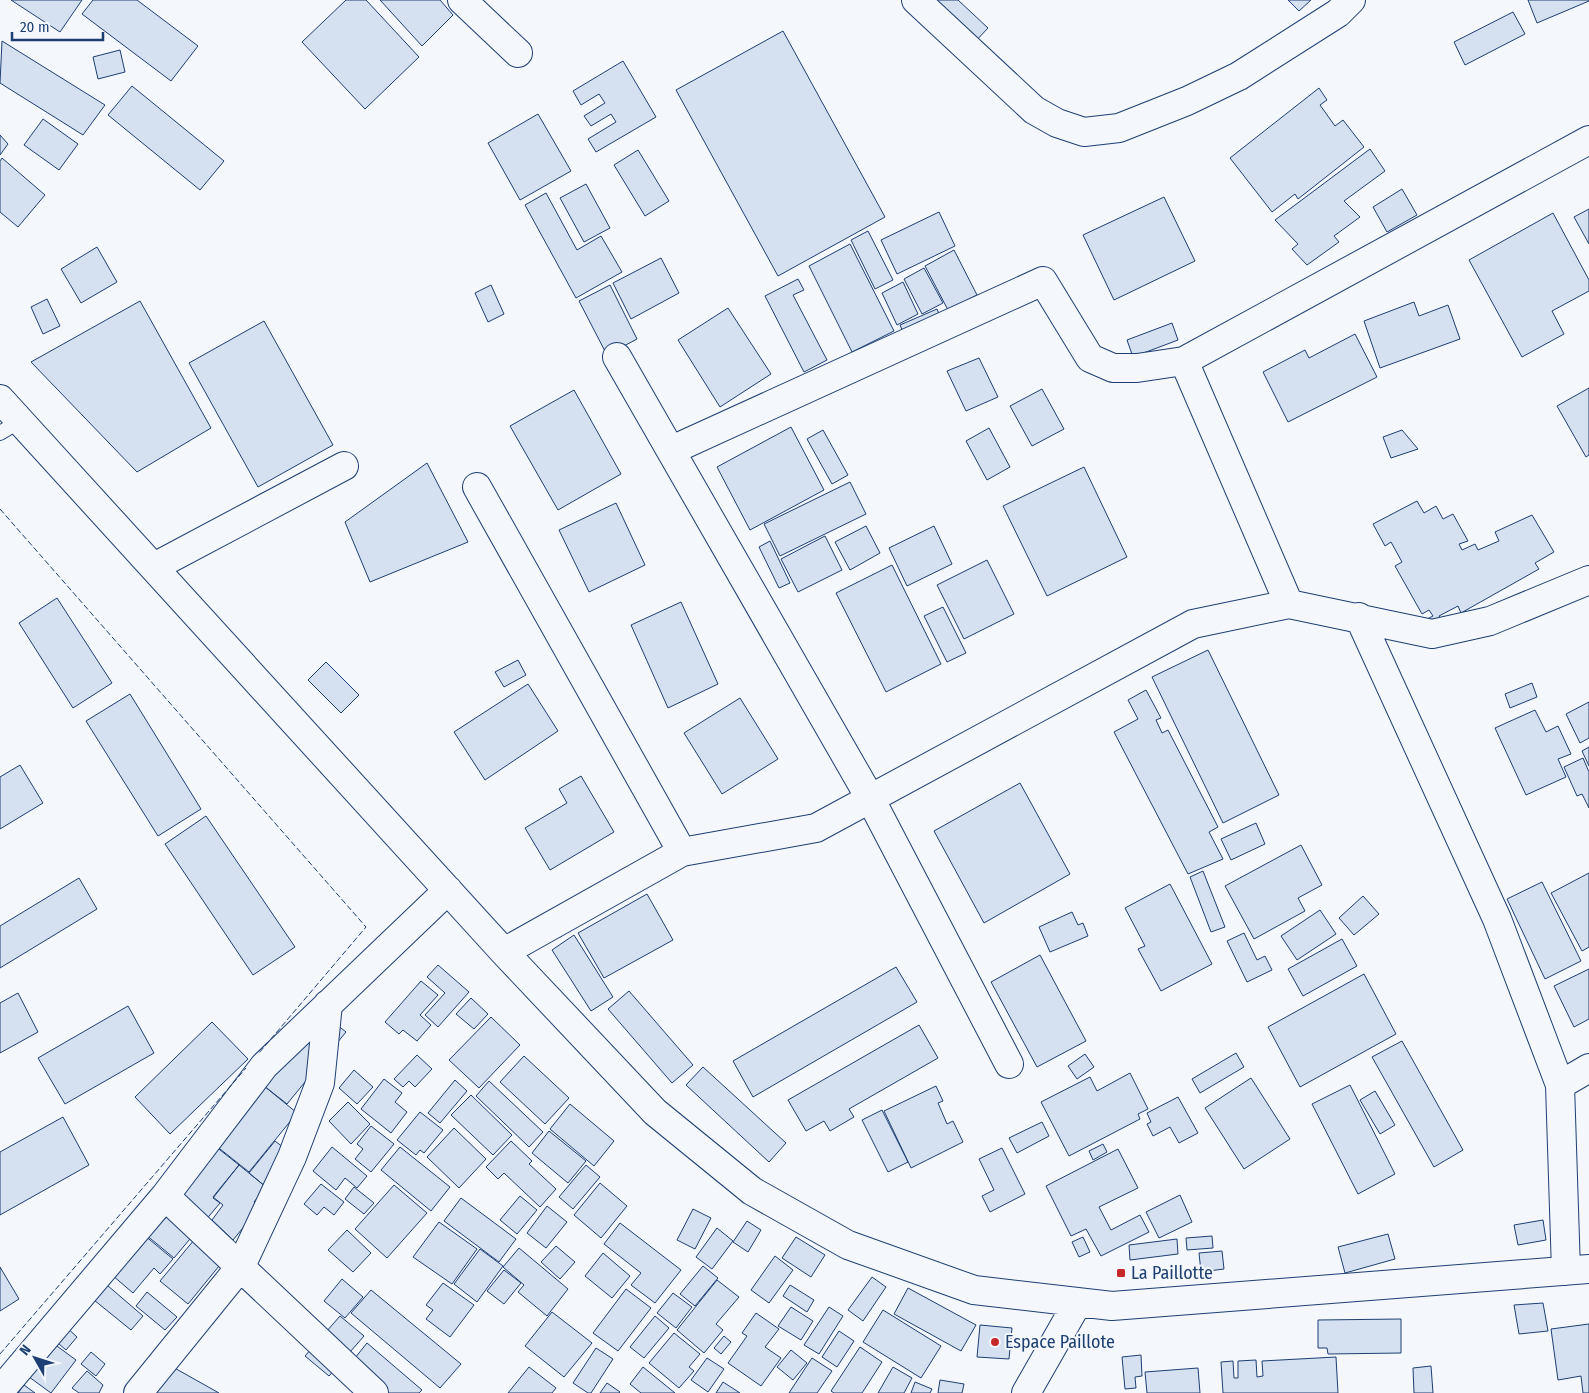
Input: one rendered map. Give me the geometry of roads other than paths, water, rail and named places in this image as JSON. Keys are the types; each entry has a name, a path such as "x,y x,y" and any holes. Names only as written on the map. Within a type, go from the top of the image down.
{"street":[{"path":"462,0 518,53"},
{"path":"916,0 1034,110 1057,123 1084,132 1119,128 1187,101 1239,76 1338,13 1351,0"},
{"path":"672,450 1043,281 1090,358 1113,368 1137,368 1184,361 1589,140"},
{"path":"617,357 870,798 1009,1064"},
{"path":"1184,361 1289,604"},
{"path":"0,399 10,427 154,567 504,952 655,1112 752,1191 848,1245 974,1290 1112,1306 1577,1270 1560,1085 1497,919 1359,617"},
{"path":"154,567 344,466"},
{"path":"477,487 682,852"},
{"path":"504,952 682,852 816,828 1193,624 1289,604 1359,617 1432,634 1490,621 1589,580"},
{"path":"0,1391 165,1196 264,1066 448,890"},
{"path":"138,1393 241,1266 292,1157 320,1083 328,1004"},
{"path":"1560,1085 1589,1068"},
{"path":"165,1196 374,1393"},
{"path":"1026,1393 1078,1302"}],"place":[{"name":"La Paillotte","path":"1121,1273"},
{"name":"Espace Paillote","path":"995,1342"}]}
